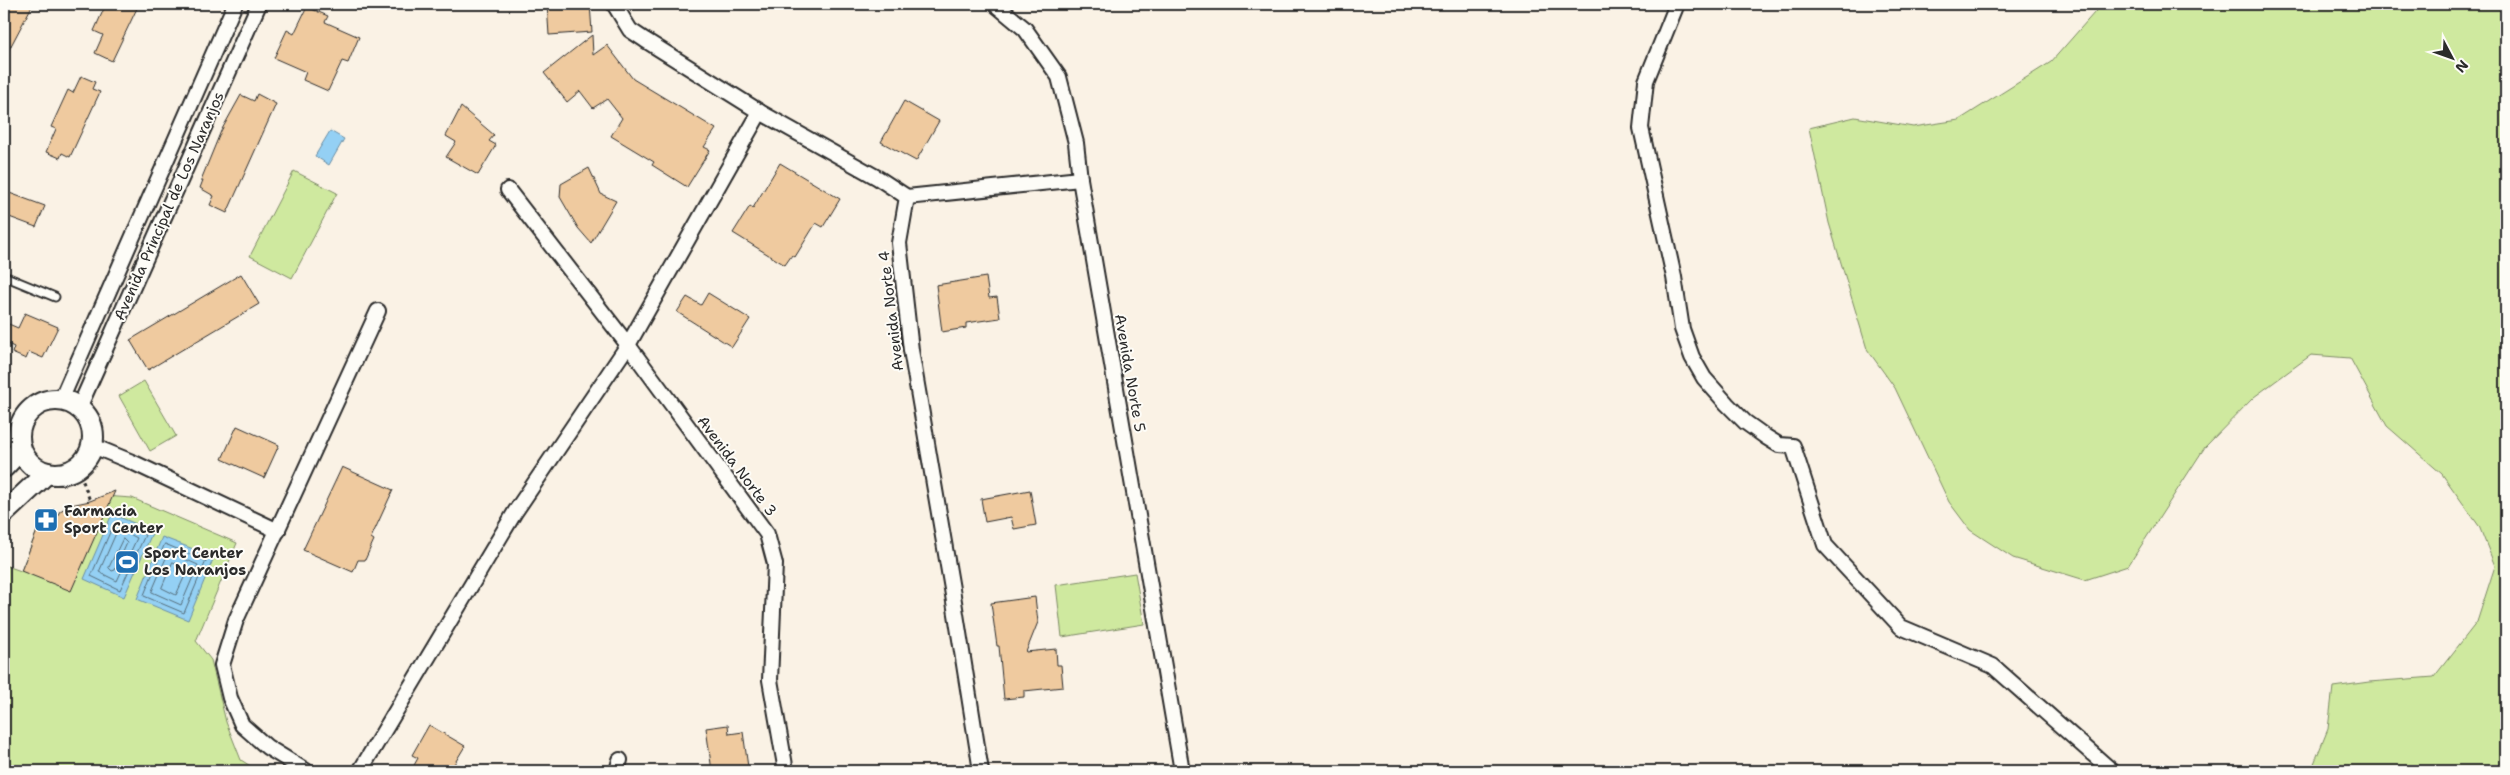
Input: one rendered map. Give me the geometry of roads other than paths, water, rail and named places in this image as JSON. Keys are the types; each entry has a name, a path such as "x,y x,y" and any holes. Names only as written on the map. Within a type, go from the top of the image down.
{"main road":[{"path":"40,403 70,404 92,426 93,446 80,465 70,471 59,474 47,473 29,463 20,450 12,423 40,403"},
{"path":"4,467 20,450"},
{"path":"4,513 47,473"}],"street":[{"name":"Avenida Principal de Los Naranjos","path":"70,404 235,4"},
{"name":"Avenida Principal de Los Naranjos","path":"70,404 259,4"},
{"path":"614,4 630,30 760,112 878,178 907,197 1080,179"},
{"name":"Avenida Norte 5","path":"995,4 1025,29 1059,77 1076,143 1080,179 1182,771"},
{"path":"1677,4 1646,81 1641,128 1674,277 1682,329 1692,356 1704,378 1745,422 1779,445 1792,446 1826,545 1901,627 1994,666 2112,771"},
{"path":"360,771 516,512 628,345 760,112"},
{"name":"Avenida Norte 3","path":"508,190 628,345 767,534 775,564 770,680 786,771"},
{"name":"Avenida Norte 4","path":"907,197 898,243 911,350 981,771"},
{"path":"306,771 267,747 242,725 230,698 222,665 236,620 378,311"},
{"path":"93,446 132,462 278,531"}],"lane":[{"path":"4,276 55,297"}],"water":[{"path":"330,131 344,139 329,165 315,156"},
{"path":"112,514 153,531 124,597 84,579"},
{"path":"162,537 214,557 188,620 137,599"}],"place":[{"name":"Farmacia Sport Center","path":"46,520"},
{"name":"Sport Center Los Naranjos","path":"127,562"}]}
